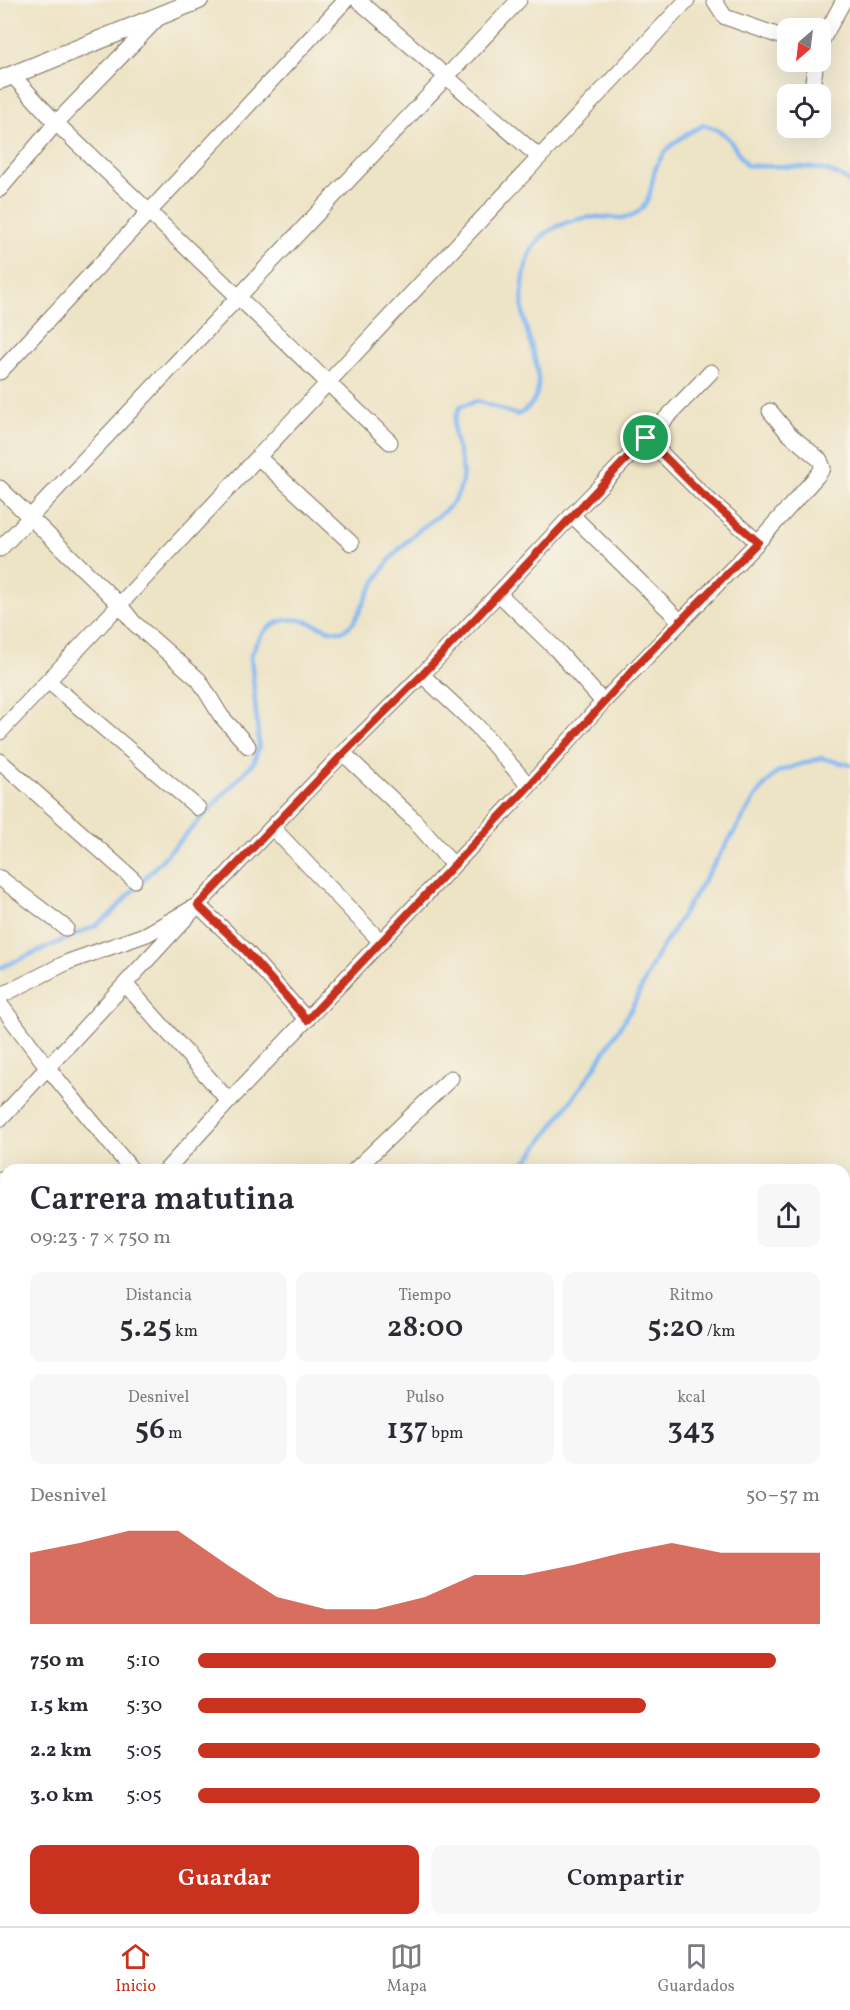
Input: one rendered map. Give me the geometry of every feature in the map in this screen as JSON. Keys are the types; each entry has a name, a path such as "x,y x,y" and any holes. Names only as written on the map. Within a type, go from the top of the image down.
{"street":[{"path":"199,0 6,78 151,212 390,442"},
{"path":"0,372 346,0"},
{"path":"358,0 539,157"},
{"path":"0,549 519,0"},
{"path":"0,732 687,0"},
{"path":"714,0 725,17 777,35"},
{"path":"831,24 844,0"},
{"path":"0,189 56,123 160,16"},
{"path":"0,1119 198,905 422,675 572,515 711,372"},
{"path":"171,1164 529,786 603,702 758,542 817,476 823,468 820,460 788,433 770,411"},
{"path":"646,438 702,494 758,542"},
{"path":"258,457 351,543"},
{"path":"0,488 120,605 134,623 199,681 221,716 248,746"},
{"path":"572,515 680,621"},
{"path":"499,594 556,649 603,702"},
{"path":"422,675 477,726 529,786"},
{"path":"48,681 198,808"},
{"path":"344,753 413,819 453,866"},
{"path":"0,761 134,880"},
{"path":"273,828 381,942"},
{"path":"0,878 66,928"},
{"path":"0,996 68,962 147,934 198,905"},
{"path":"198,905 245,950 307,1020"},
{"path":"126,985 229,1101"},
{"path":"0,1004 48,1068 127,1164"},
{"path":"361,1164 451,1078"}],"waterway":[{"path":"0,968 95,926 110,915 254,762 259,746 251,656 255,645 267,629 283,621 303,621 338,631 352,624 377,578 392,557 418,531 448,508 457,496 460,489 462,466 454,427 461,406 478,401 517,415 529,406 536,395 538,382 537,368 525,325 522,290 530,254 541,237 559,226 579,219 622,218 641,210 647,200 655,170 668,148 704,125 725,135 746,165 815,168 840,176 850,183"},
{"path":"523,1164 589,1076 632,1008 655,959 759,792 777,772 821,758 850,765"}],"route":[{"path":"646,438 702,494 758,542 642,660 529,786 307,1020 245,950 198,905 422,675 646,438"}]}
